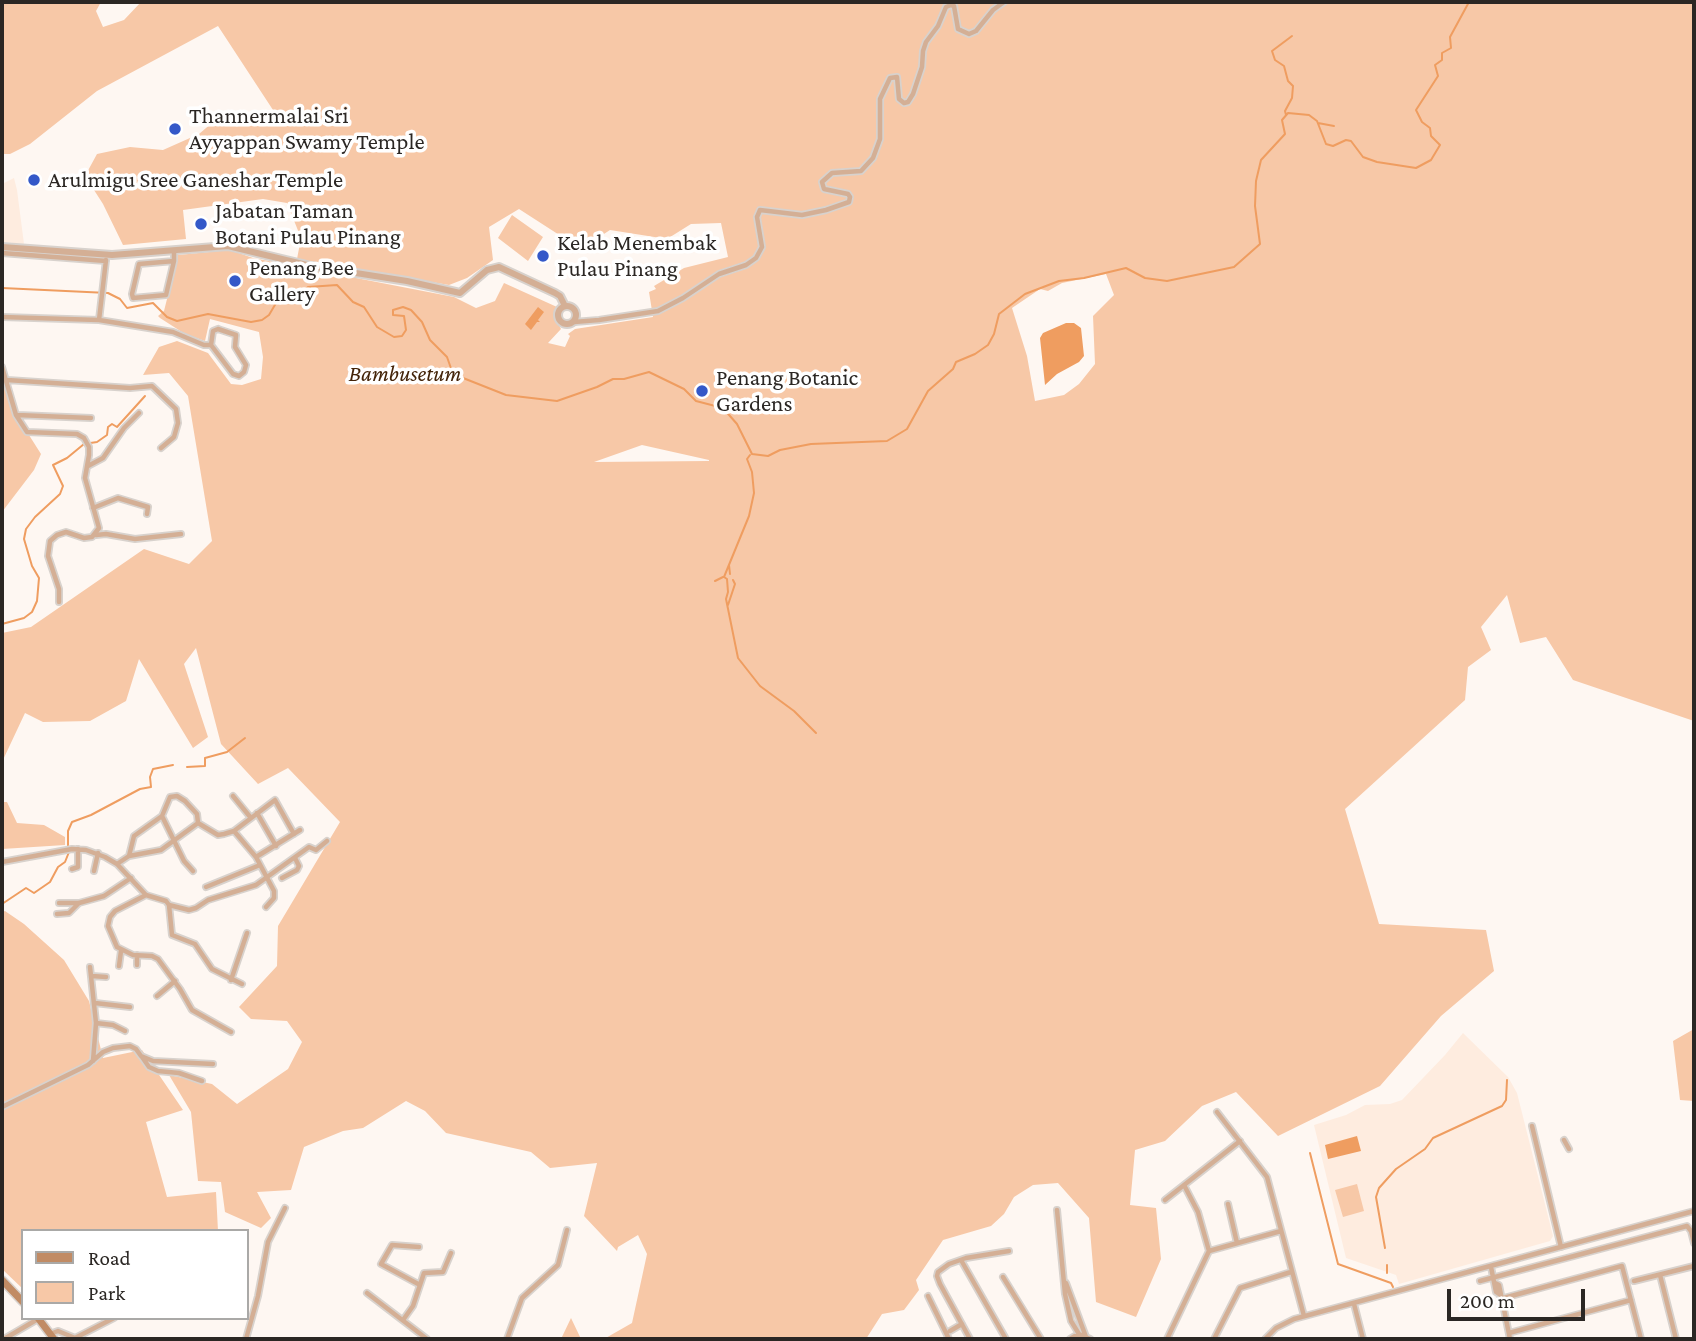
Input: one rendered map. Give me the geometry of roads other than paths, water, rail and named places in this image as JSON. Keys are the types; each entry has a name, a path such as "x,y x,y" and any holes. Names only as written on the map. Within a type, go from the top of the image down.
{"main road":[{"path":"2,1280 21,1300"},
{"path":"40,1320 52,1336"}],"street":[{"path":"565,306 560,310 558,319 565,324 657,311 683,298 719,274 746,265 756,258 762,247 757,217 760,210 802,215 849,202 848,194 824,189 822,182 832,173 861,171 877,152 880,139 880,99 890,78 897,77 899,99 908,102 922,68 922,51 939,26 946,7 954,6 958,29 969,34 976,31 993,10 1004,2"},
{"path":"2,253 106,258 228,246 312,266 407,281 460,293 492,267 499,267 560,296 565,306 575,310 574,321"},
{"path":"2,247 106,258"},
{"path":"174,251 174,261 166,296 133,298 140,264 174,261"},
{"path":"99,320 106,258"},
{"path":"2,317 99,320 173,332 204,345 211,345"},
{"path":"214,330 234,333 235,347 246,365 244,372 239,376 233,374 211,345 214,330"},
{"path":"2,367 16,415 27,432 77,434 88,445 85,478 99,528 106,534"},
{"path":"7,380 130,388 152,386 176,409 178,423 174,437 161,448"},
{"path":"87,466 103,458 124,428 139,413"},
{"path":"16,415 91,418"},
{"path":"93,508 118,498 148,507 148,514"},
{"path":"95,535 99,528"},
{"path":"60,602 59,589 48,556 51,541 57,535 66,532 84,538 106,534 135,539 181,534"},
{"path":"129,856 134,836 162,816 168,799 177,796 197,814 198,823"},
{"path":"233,796 251,818"},
{"path":"198,823 218,835 234,831 272,801 276,801 294,834"},
{"path":"257,813 276,846"},
{"path":"162,816 174,842 193,871"},
{"path":"117,864 129,856 161,850 198,823"},
{"path":"256,857 300,830"},
{"path":"234,831 256,857 275,895 266,907"},
{"path":"2,862 64,850 98,853 117,864 146,895 166,901 169,905 189,909 256,885 309,847 318,849 327,841"},
{"path":"72,869 78,867 75,849"},
{"path":"94,871 98,853"},
{"path":"282,878 297,870 299,866 295,858"},
{"path":"206,887 260,865"},
{"path":"58,903 79,903 104,896 131,878"},
{"path":"119,966 121,951 110,931 110,917 115,911 139,901 146,895"},
{"path":"57,914 74,910 79,903"},
{"path":"169,905 172,935 195,944 212,969 242,984"},
{"path":"231,980 247,933"},
{"path":"121,951 158,959 192,1010 231,1032"},
{"path":"136,965 137,955"},
{"path":"89,967 96,1023 96,1046 92,1062"},
{"path":"92,976 106,977"},
{"path":"157,996 175,981"},
{"path":"95,1003 130,1007"},
{"path":"96,1023 113,1025 125,1031"},
{"path":"2,1107 92,1062 103,1052 113,1048 130,1046 136,1049 149,1067 202,1081"},
{"path":"141,1056 153,1061 213,1064"},
{"path":"1217,1112 1268,1177 1304,1316"},
{"path":"1532,1126 1561,1247"},
{"path":"1564,1140 1569,1149"},
{"path":"1165,1200 1240,1141"},
{"path":"1167,1339 1209,1251 1198,1212 1184,1185"},
{"path":"1227,1204 1237,1243"},
{"path":"246,1339 258,1296 268,1242 285,1208"},
{"path":"1057,1210 1064,1280 1086,1339"},
{"path":"1265,1339 1276,1328 1304,1316 1694,1211"},
{"path":"1480,1281 1495,1280 1689,1227 1694,1243"},
{"path":"507,1339 522,1298 558,1265 567,1230"},
{"path":"1209,1251 1281,1231"},
{"path":"419,1247 392,1245 381,1264 420,1285"},
{"path":"970,1339 937,1276 942,1267 961,1260 1009,1251"},
{"path":"403,1320 413,1306 425,1272 443,1272 451,1253"},
{"path":"961,1260 1006,1339"},
{"path":"1500,1296 1622,1266 1641,1339"},
{"path":"1634,1281 1694,1266"},
{"path":"1491,1267 1510,1336 1632,1300"},
{"path":"1214,1339 1240,1288 1292,1272"},
{"path":"1660,1275 1676,1339"},
{"path":"1003,1277 1041,1339"},
{"path":"367,1293 427,1339"},
{"path":"928,1296 949,1339"},
{"path":"1354,1304 1363,1339"},
{"path":"4,1339 35,1320"},
{"path":"52,1336 58,1331 75,1338 110,1320"},
{"path":"950,1331 962,1324"},
{"path":"1070,1339 1075,1336 1086,1339"}],"waterway":[{"path":"2,288 108,293 120,299 127,308 153,303 167,317 177,321 208,314 251,322 262,320 269,315 279,298 287,293 308,287 337,285 353,302 364,307 377,327 394,337 402,336 406,330 404,316 393,315 393,310 403,307 411,310 422,322 430,340 447,357 453,374 506,395 557,401 613,379 649,372 684,389 696,401 723,408 737,424 752,454 768,456 780,450 811,444 887,441 907,429 928,391 953,369 956,362 988,345 999,314 1025,294 1059,281 1126,268 1145,278 1167,281 1234,267 1260,244 1255,206 1256,181 1261,160 1285,134 1282,120 1288,113 1309,115 1317,121 1326,144 1333,146 1346,140 1351,141 1363,157 1377,162 1416,168 1431,160 1440,145 1431,136 1430,128 1422,122 1416,110 1438,76 1435,65 1442,60 1442,53 1451,48 1450,37 1469,2"},
{"path":"1286,115 1293,86 1288,81 1284,66 1275,60 1272,51 1292,36"},
{"path":"1318,123 1334,126"},
{"path":"2,624 24,618 32,612 37,601 39,578 32,566 24,539 26,529 35,517 60,494 63,486 53,465 84,444 97,442 107,435 108,427 112,424 117,427 145,396"},
{"path":"750,455 747,459 752,472 754,493 749,516 724,577 727,579 726,599 738,658 760,686 794,711 816,733"},
{"path":"729,565 730,574"},
{"path":"715,581 723,577"},
{"path":"728,605 735,584 733,580"},
{"path":"187,767 205,766 205,758 227,752 245,738"},
{"path":"68,847 68,831 72,822 140,789 151,787 153,769 173,765"},
{"path":"2,904 26,888 34,893 50,882 69,852"},
{"path":"1385,1248 1376,1197 1379,1188 1396,1169 1425,1149 1433,1138 1502,1106 1506,1100 1507,1080"},
{"path":"1310,1153 1338,1264 1391,1283 1393,1287"},
{"path":"1387,1265 1387,1273"}],"place":[{"name":"Thannermalai Sri Ayyappan Swamy Temple","path":"175,129"},
{"name":"Arulmigu Sree Ganeshar Temple","path":"34,180"},
{"name":"Jabatan Taman Botani Pulau Pinang","path":"201,224"},
{"name":"Kelab Menembak Pulau Pinang","path":"543,256"},
{"name":"Penang Bee Gallery","path":"235,281"},
{"name":"Penang Botanic Gardens","path":"702,391"}],"park label":[{"name":"Bambusetum","path":"405,374"}]}
